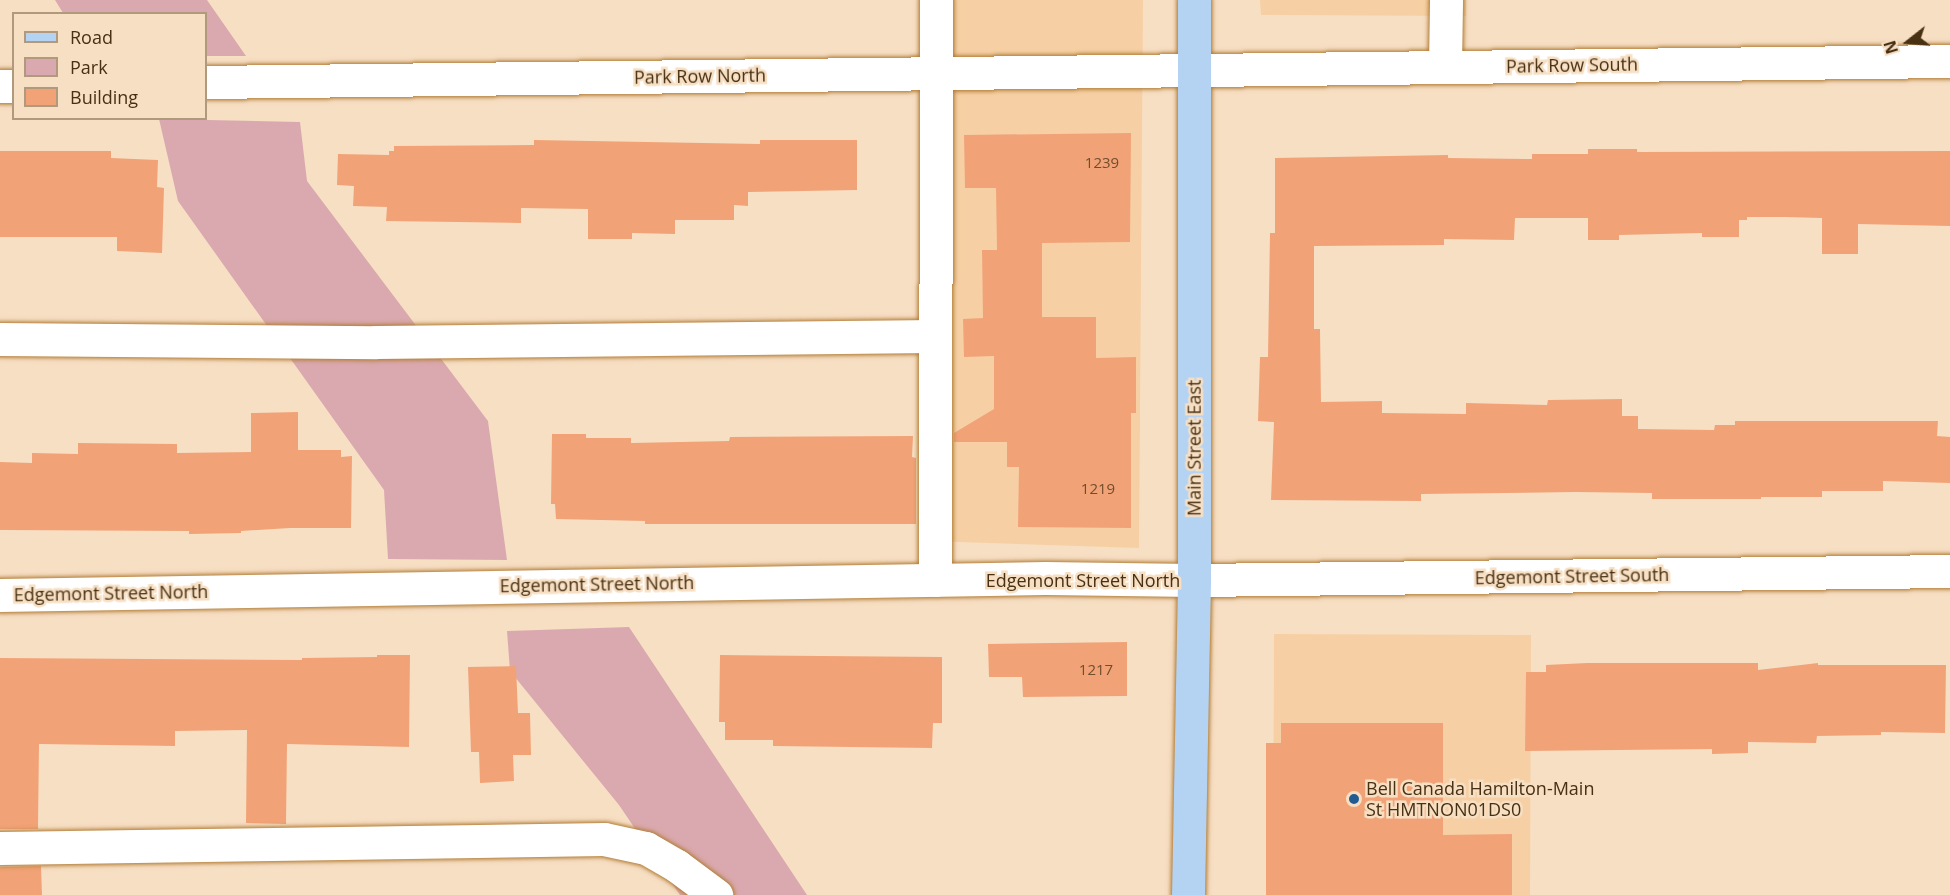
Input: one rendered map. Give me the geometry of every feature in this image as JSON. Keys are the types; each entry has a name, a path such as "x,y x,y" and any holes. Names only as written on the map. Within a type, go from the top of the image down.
{"main road":[{"name":"Main Street East","path":"1188,895 1194,580 1194,0"}],"street":[{"path":"935,580 936,0"},
{"path":"1445,66 1446,0"},
{"name":"Park Row South","path":"1194,69 1950,61"},
{"name":"Park Row North","path":"207,82 1194,69"},
{"path":"0,339 376,342 935,336"},
{"name":"Edgemont Street South","path":"1194,580 1950,572"},
{"name":"Edgemont Street North","path":"0,595 935,580 1194,580"},
{"path":"0,848 604,839 646,848 677,866 716,895"}],"shaded area":[{"path":"938,0 1143,0 1139,548 929,541"},
{"path":"1260,0 1466,0 1466,16 1261,15"},
{"path":"1274,634 1531,635 1530,895 1273,895"}],"green space":[{"path":"55,0 207,0 246,56 207,56 207,12 62,12"},
{"path":"159,120 300,122 307,181 488,421 507,560 388,559 384,490 178,201"},
{"path":"629,627 807,895 680,895 619,805 510,671 507,631"}],"building":[{"path":"1131,133 1130,242 1042,243 1042,317 1096,317 1096,358 1136,357 1136,413 1131,413 1131,528 1018,527 1019,467 1007,467 1007,442 954,442 954,433 994,409 994,356 964,357 963,319 983,318 982,250 997,250 996,188 965,188 964,135"},
{"path":"534,140 760,144 760,140 857,140 857,190 748,192 748,206 734,205 734,220 675,220 675,234 632,233 632,239 588,239 588,209 521,208 521,223 386,221 387,207 353,206 354,186 337,185 338,154 389,155 389,151 394,151 394,146 534,145"},
{"path":"1588,149 1637,149 1637,152 1950,151 1950,226 1858,224 1858,254 1822,254 1822,218 1785,217 1747,217 1747,220 1739,220 1739,237 1702,237 1702,233 1619,235 1619,240 1588,240 1588,218 1515,218 1514,240 1444,239 1444,245 1314,246 1314,329 1320,329 1321,402 1382,401 1382,413 1466,414 1466,403 1547,405 1548,400 1622,399 1622,416 1638,416 1638,429 1714,430 1715,425 1735,425 1735,421 1938,421 1937,436 1950,437 1950,483 1883,481 1883,491 1822,491 1822,497 1761,497 1761,499 1652,499 1652,493 1576,492 1421,494 1421,501 1271,500 1274,422 1258,421 1260,357 1268,357 1270,233 1275,233 1275,158 1448,155 1448,158 1532,159 1532,154 1588,154"},
{"path":"0,151 111,151 111,158 158,160 157,187 164,188 162,253 117,251 117,237 0,237"},
{"path":"298,412 298,450 341,450 341,457 352,456 351,528 290,528 241,531 241,533 189,534 189,531 0,530 0,462 32,463 32,453 78,454 78,443 177,444 177,453 251,452 251,413"},
{"path":"552,434 586,434 586,438 631,438 631,443 729,441 730,437 913,436 912,457 916,458 916,524 645,524 645,521 556,519 555,504 551,504"},
{"path":"1127,642 1127,696 1023,697 1022,677 989,677 988,644"},
{"path":"377,655 410,655 409,747 287,744 286,824 246,823 247,730 175,731 175,746 39,744 38,829 0,829 0,658 302,660 302,658 377,657"},
{"path":"720,655 942,657 942,723 933,723 932,748 773,746 773,740 725,740 725,722 719,722"},
{"path":"1758,663 1758,670 1818,663 1818,665 1946,665 1945,733 1881,732 1881,735 1817,736 1816,743 1748,742 1748,753 1712,754 1712,749 1525,751 1526,672 1546,672 1546,665"},
{"path":"516,666 518,713 530,713 531,755 513,755 514,781 480,783 479,752 471,752 468,667"},
{"name":"Bell Canada Hamilton-Main St HMTNON01DS0","path":"1281,723 1443,723 1443,835 1512,834 1512,895 1266,895 1266,743 1281,743"},
{"path":"41,866 42,895 0,895 0,867"}],"place":[{"name":"Bell Canada Hamilton-Main St HMTNON01DS0","path":"1354,799"}]}
